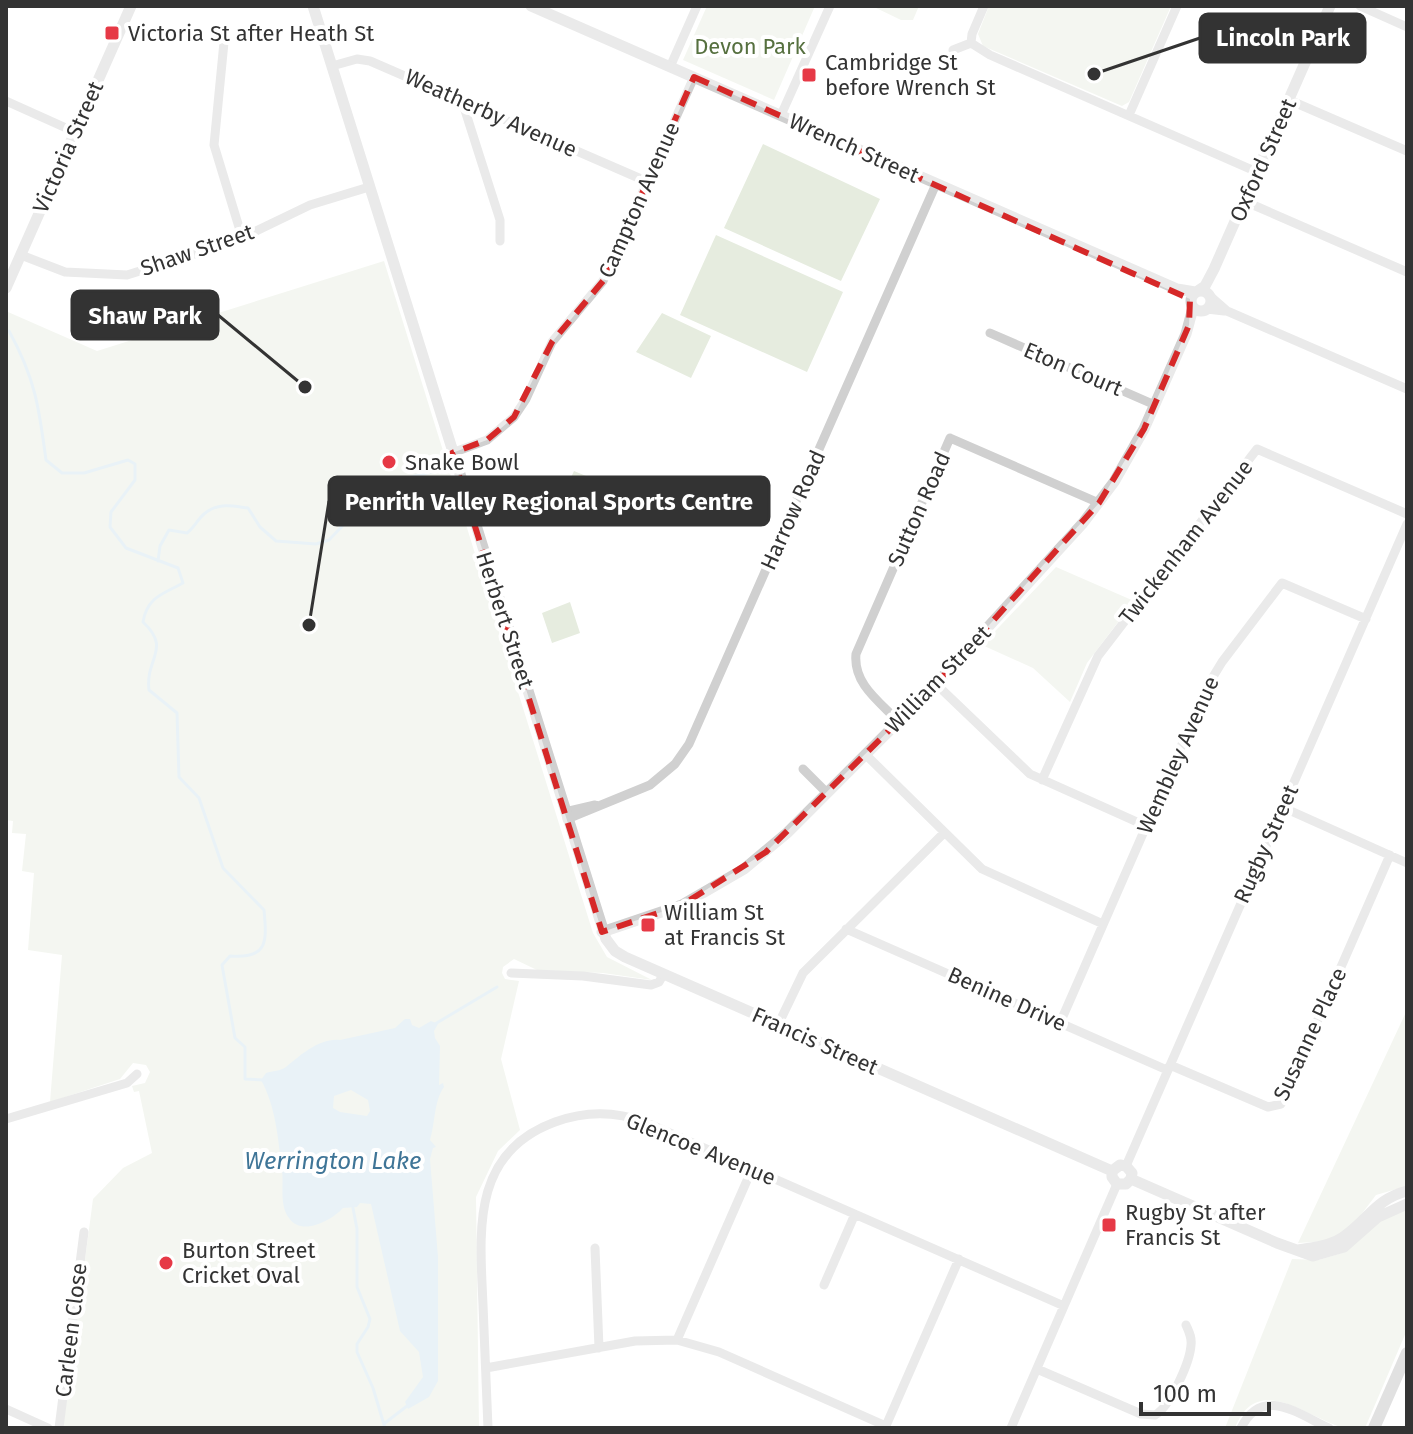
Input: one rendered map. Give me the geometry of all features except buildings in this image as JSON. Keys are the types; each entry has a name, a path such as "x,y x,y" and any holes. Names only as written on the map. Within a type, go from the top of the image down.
{"main road":[{"path":"1374,1428 1407,1353"}],"street":[{"name":"Victoria Street","path":"6,288 131,6"},
{"name":"Herbert Street","path":"313,6 602,932 615,951 663,975"},
{"name":"Wrench Street","path":"531,6 1407,389"},
{"path":"670,67 697,6"},
{"path":"781,115 830,6"},
{"path":"984,6 972,34 974,47 1257,172"},
{"path":"1129,115 1177,6"},
{"name":"Oxford Street","path":"1201,300 1330,6"},
{"path":"1360,6 1407,27"},
{"path":"225,32 214,145 242,237"},
{"path":"953,50 971,43"},
{"name":"Weatherby Avenue","path":"332,66 357,59 367,60 648,182"},
{"name":"Campton Avenue","path":"452,453 487,440 517,413 552,342 603,281 694,77"},
{"path":"1289,100 1407,151"},
{"path":"6,101 75,132"},
{"path":"462,101 500,220 500,241"},
{"name":"Harrow Road","path":"566,816 637,792 657,781 675,764 689,744 936,184"},
{"name":"Shaw Street","path":"21,255 65,272 123,276 242,237 310,205 369,187"},
{"path":"1244,201 1407,272"},
{"name":"William Street","path":"602,932 682,905 728,880 766,852 936,684 1099,503 1134,449 1201,300"},
{"name":"Eton Court","path":"990,333 1155,405"},
{"name":"Sutton Road","path":"898,721 860,681 855,665 856,654 950,438 1099,503"},
{"name":"Twickenham Avenue","path":"1042,780 1098,656 1257,449 1407,514"},
{"name":"Rugby Street","path":"1126,1166 1407,524"},
{"name":"Wembley Avenue","path":"1060,1023 1212,677 1282,583 1366,619"},
{"path":"936,684 1020,767 1042,780 1146,826"},
{"path":"865,754 986,872 1103,924"},
{"path":"803,769 827,793"},
{"path":"1282,807 1407,863"},
{"path":"778,1025 800,977 944,833"},
{"name":"Susanne Place","path":"1168,1068 1268,1107 1281,1104 1390,855"},
{"name":"Benine Drive","path":"846,929 1168,1068"},
{"path":"511,973 583,976 651,985 659,982 663,975"},
{"name":"Francis Street","path":"663,975 1112,1171"},
{"path":"6,1119 127,1083 137,1074"},
{"name":"Glencoe Avenue","path":"488,1428 482,1212 496,1172 508,1155 527,1137 550,1123 566,1118 616,1114 645,1122 1064,1306"},
{"path":"1120,1165 1126,1166 1132,1173 1131,1179 1126,1184 1117,1184 1112,1171 1120,1165"},
{"path":"677,1340 752,1169"},
{"path":"1131,1179 1313,1256 1351,1243 1384,1213 1407,1204"},
{"path":"1011,1428 1117,1184"},
{"path":"1294,1250 1337,1241 1379,1203 1407,1191"},
{"path":"824,1285 855,1214"},
{"name":"Carleen Close","path":"59,1428 84,1232"},
{"path":"595,1248 599,1348"},
{"path":"486,1368 652,1339 677,1340 719,1352 886,1427 959,1259"},
{"path":"1037,1369 1141,1414 1155,1415 1168,1403 1189,1356 1192,1340 1186,1325"},
{"path":"1241,1428 1251,1412 1269,1404 1281,1406 1329,1428"},
{"path":"6,1409 48,1428"}],"highlighted area":[{"path":"694,77 1190,299 1189,325 1144,429 1099,503 936,684 766,852 682,905 602,932 452,453 487,440 514,417 552,342 603,281"}],"green space":[{"name":"Devon Park","path":"707,6 815,6 774,100 683,60"},
{"path":"872,6 919,6 913,20 901,20"},
{"path":"989,6 1171,6 1129,102 1122,106 983,46 978,34"},
{"path":"763,144 880,199 841,281 724,228"},
{"path":"716,235 843,292 807,372 680,315"},
{"path":"384,261 593,933 607,957 652,980 603,973 537,970 514,959 503,967 505,979 519,981 501,1059 520,1130 498,1151 476,1197 479,1428 63,1428 93,1199 123,1168 152,1153 139,1091 134,1092 132,1086 145,1083 150,1072 146,1065 133,1063 120,1079 50,1102 62,955 28,950 34,873 22,871 26,834 12,833 13,821 6,820 6,316 8,312 97,351"},
{"path":"662,313 711,336 691,378 636,352"},
{"path":"574,471 608,485 600,503 566,488"},
{"path":"1056,567 1134,601 1087,663 1070,702 1033,668 982,645"},
{"path":"570,602 580,633 552,643 542,613"},
{"path":"1407,1010 1407,1186 1376,1195 1357,1220 1328,1241 1298,1243"},
{"path":"1407,1209 1407,1330 1365,1428 1332,1424 1286,1403 1271,1400 1257,1402 1245,1411 1235,1428 1225,1428 1292,1259 1319,1260 1342,1253 1380,1220"}],"water":[{"name":"Werrington Lake","path":"405,1019 410,1019 412,1025 419,1028 431,1021 438,1024 434,1031 440,1046 439,1085 443,1083 444,1087 438,1099 430,1140 436,1147 430,1159 438,1257 438,1381 429,1397 408,1409 405,1402 423,1377 419,1352 400,1331 371,1204 360,1203 357,1207 343,1208 317,1225 301,1226 289,1218 283,1201 276,1124 261,1080 266,1073 284,1068 311,1048 325,1042 395,1028","holes":["351,1090 368,1100 370,1111 367,1116 333,1108 334,1096"]}],"waterway":[{"path":"9,331 35,393 46,460 62,473 84,473 128,460 135,464 135,480 111,512 110,527 126,548 178,568 183,583 152,602 143,622 151,631 157,647 149,690 177,713 179,777 199,798 223,868 264,910 265,939 262,946 252,955 230,956 222,965 235,1038 245,1047 245,1079 263,1080"},
{"path":"158,561 160,546 169,530 187,533 204,514 215,508 248,508 260,527 276,541 316,544 329,540 370,497 403,479 439,470"},
{"path":"435,1024 497,987"},
{"path":"353,1208 357,1229 357,1287 370,1319 357,1344 357,1352 373,1388 385,1428"},
{"path":"385,1423 407,1406"}],"place":[{"name":"Victoria St after Heath St","path":"112,33"},
{"name":"Lincoln Park","path":"1094,74"},
{"name":"Cambridge St before Wrench St","path":"809,75"},
{"name":"Shaw Park","path":"305,387"},
{"name":"Snake Bowl","path":"389,462"},
{"name":"Penrith Valley Regional Sports Centre","path":"309,625"},
{"name":"William St at Francis St","path":"648,925"},
{"name":"Rugby St after Francis St","path":"1109,1225"},
{"name":"Burton Street Cricket Oval","path":"166,1263"}]}
